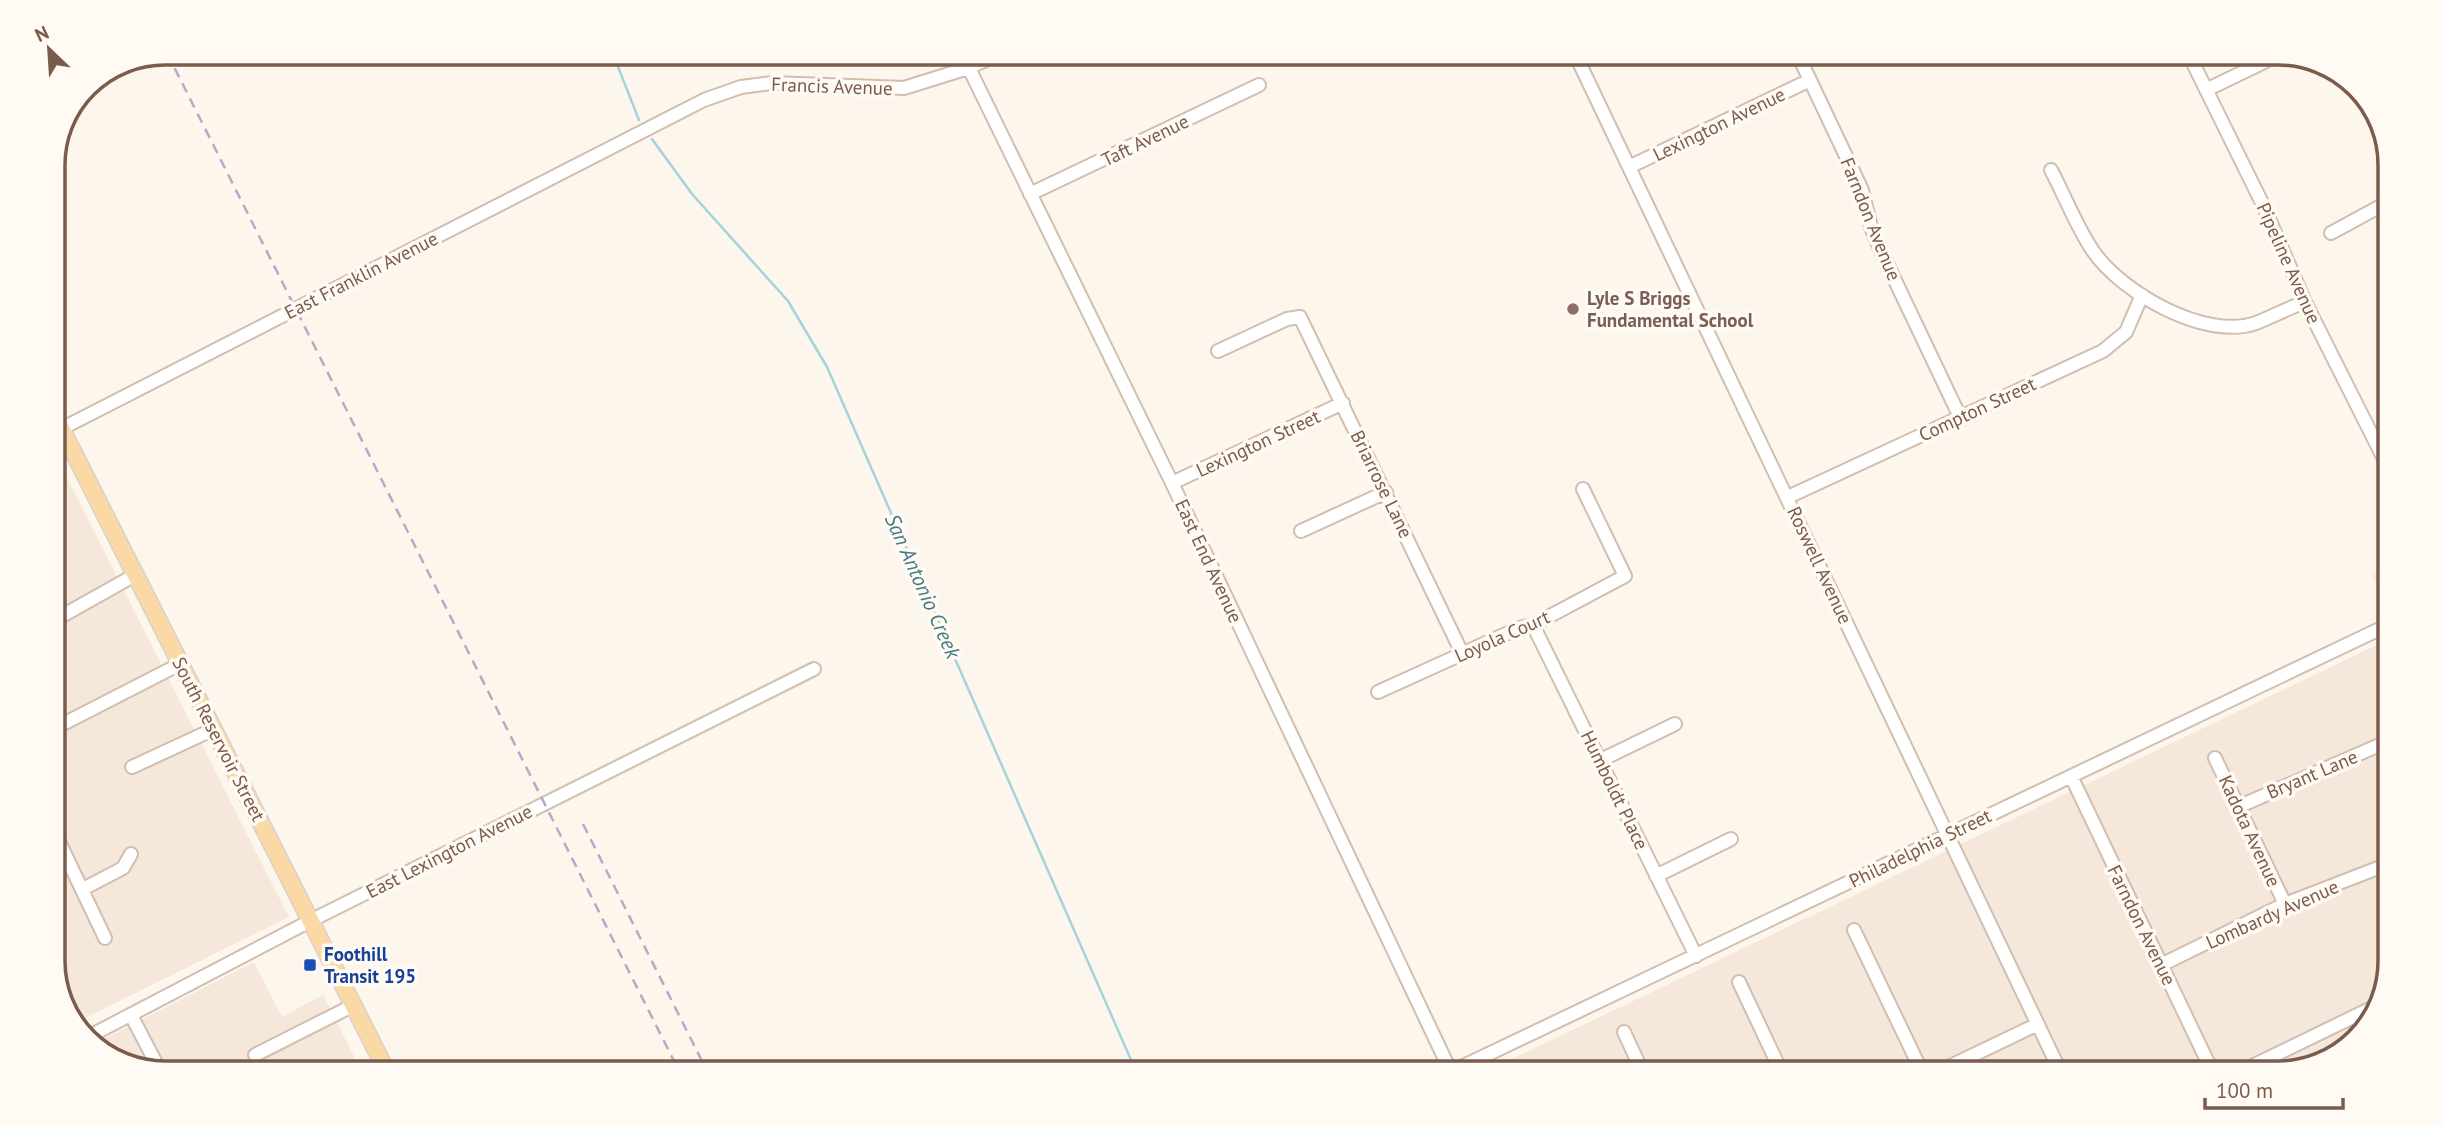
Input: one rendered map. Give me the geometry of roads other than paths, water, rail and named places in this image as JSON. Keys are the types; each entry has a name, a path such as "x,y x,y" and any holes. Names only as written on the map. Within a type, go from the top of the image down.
{"main road":[{"name":"South Reservoir Street","path":"65,446 214,729 382,1061"}],"street":[{"name":"Francis Avenue","path":"670,118 704,100 741,87 772,83 904,88 959,65"},
{"name":"East End Avenue","path":"967,65 1172,483 1446,1061"},
{"name":"Roswell Avenue","path":"1580,65 2055,1061"},
{"name":"Farndon Avenue","path":"1802,65 1863,190 1876,239 1960,417"},
{"name":"Pipeline Avenue","path":"2194,65 2264,207 2305,302 2378,447"},
{"path":"2206,90 2258,65"},
{"name":"Lexington Avenue","path":"1629,167 1808,81"},
{"name":"Taft Avenue","path":"1031,194 1259,85"},
{"name":"East Franklin Avenue","path":"65,427 670,118"},
{"path":"2051,170 2093,251 2120,280 2173,314 2233,326 2255,323 2305,302"},
{"path":"2331,233 2378,208"},
{"name":"Compton Street","path":"1788,497 2103,351 2126,332 2142,295"},
{"name":"Briarrose Lane","path":"1218,351 1287,319 1300,317 1387,492 1462,653"},
{"name":"Lexington Street","path":"1172,483 1343,403"},
{"name":"Loyola Court","path":"1378,692 1519,628 1533,625 1625,576 1583,489"},
{"path":"1301,531 1387,492"},
{"path":"65,614 135,576"},
{"name":"Humboldt Place","path":"1533,625 1696,956"},
{"name":"Philadelphia Street","path":"1474,1061 2378,630"},
{"path":"65,723 180,664"},
{"name":"East Lexington Avenue","path":"95,1033 312,920 814,669"},
{"path":"1601,760 1675,724"},
{"path":"132,767 214,729"},
{"name":"Bryant Lane","path":"2239,806 2378,746"},
{"name":"Kadota Avenue","path":"2215,758 2285,904"},
{"name":"Farndon Avenue","path":"2071,776 2207,1061"},
{"path":"1656,876 1731,839"},
{"path":"65,853 105,938"},
{"path":"83,889 123,868 131,854"},
{"name":"Lombardy Avenue","path":"2161,965 2285,904 2378,868"},
{"path":"1854,930 1917,1061"},
{"path":"1739,982 1776,1061"},
{"path":"255,1055 354,1005"},
{"path":"2263,1061 2365,1011"},
{"path":"131,1015 155,1060"},
{"path":"1961,1061 2038,1024"},
{"path":"1624,1032 1637,1061"}],"waterway":[{"name":"San Antonio Creek","path":"617,65 639,120"},
{"name":"San Antonio Creek","path":"652,139 692,194 788,301 827,367 1131,1061"}],"railway":[{"path":"173,65 674,1061"},
{"path":"583,824 702,1061"}],"place":[{"name":"Lyle S Briggs Fundamental School","path":"1573,309"},
{"name":"Foothill Transit 195","path":"310,965"}]}
